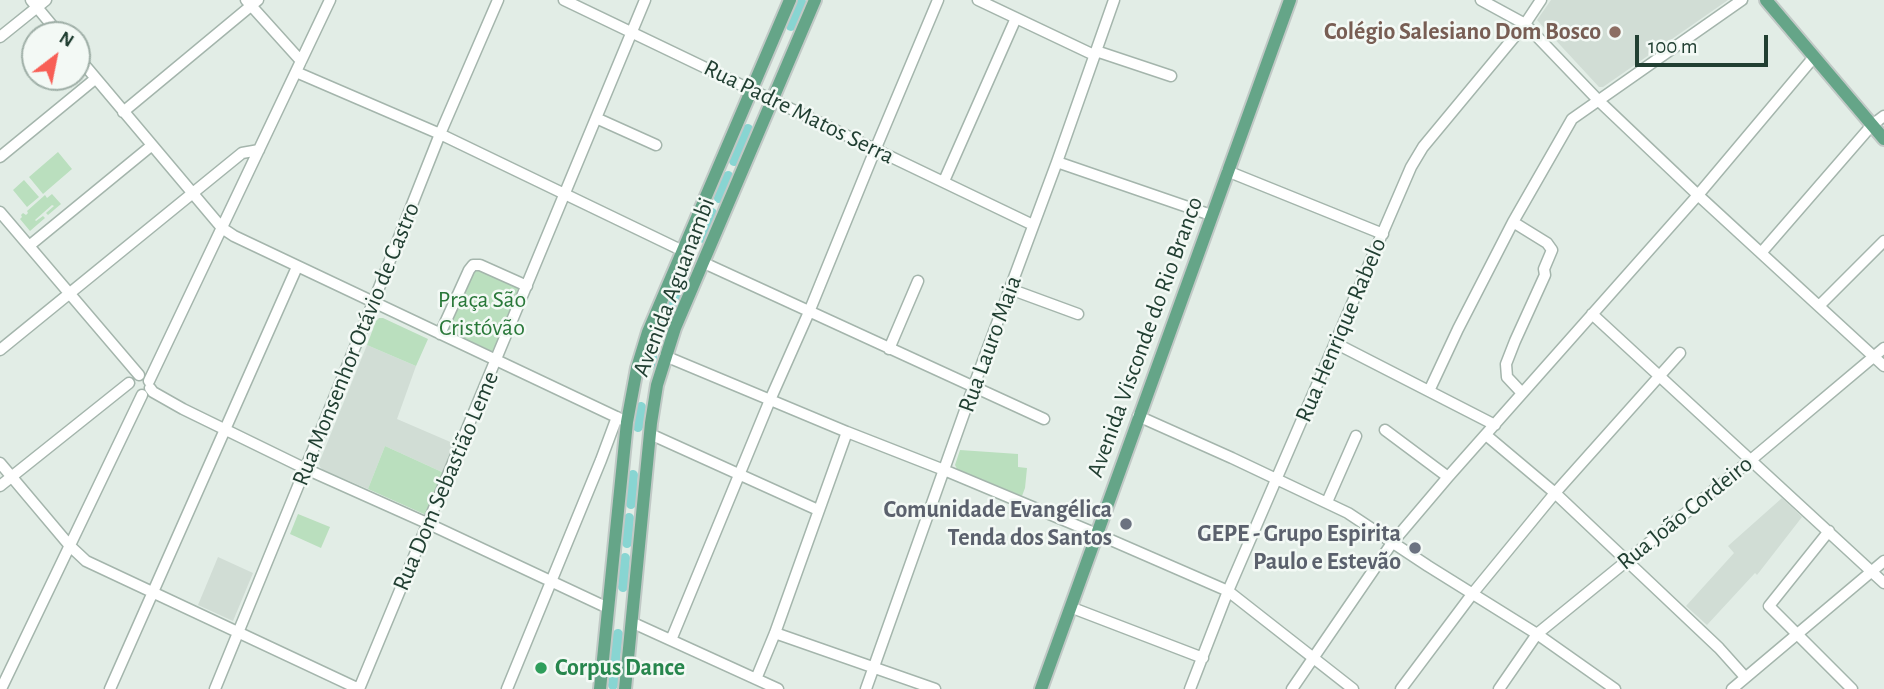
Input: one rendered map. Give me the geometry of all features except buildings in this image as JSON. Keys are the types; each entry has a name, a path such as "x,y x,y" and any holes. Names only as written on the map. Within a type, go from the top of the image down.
{"main road":[{"name":"Avenida Aguanambi","path":"600,689 622,419 648,332 790,0"},
{"name":"Avenida Aguanambi","path":"625,689 657,385 675,328 816,0"},
{"name":"Avenida Visconde do Rio Branco","path":"1041,689 1290,0"},
{"path":"1766,0 1884,139"}],"street":[{"path":"1,689 330,0"},
{"name":"Rua Monsenhor Otávio de Castro","path":"215,689 440,134 498,0"},
{"name":"Rua Padre Matos Serra","path":"564,0 1033,225"},
{"name":"Rua Dom Sebastião Leme","path":"359,689 645,0"},
{"path":"671,640 938,0"},
{"path":"978,0 1095,53 1171,76"},
{"path":"1001,11 1006,0"},
{"name":"Rua Lauro Maia","path":"866,689 1114,0"},
{"path":"1481,0 1525,24 1598,100 1884,366"},
{"name":"Rua Henrique Rabelo","path":"1190,689 1228,591 1411,167 1423,147 1525,24 1541,0"},
{"path":"1429,391 1513,222 1572,119 1742,0"},
{"path":"0,37 38,2 51,21"},
{"path":"123,112 252,2 301,61"},
{"path":"944,181 1016,18"},
{"path":"1292,689 1392,543 1698,195 1814,57"},
{"path":"296,72 440,134 683,251"},
{"path":"91,74 222,228 297,267 622,419 601,460 507,689"},
{"path":"0,157 95,79"},
{"path":"1761,253 1872,125 1884,117"},
{"path":"596,118 656,145"},
{"path":"29,246 152,146"},
{"path":"0,350 242,153 258,150"},
{"path":"1057,162 1211,215"},
{"path":"1227,171 1383,234"},
{"path":"0,212 144,385"},
{"path":"1513,222 1547,243 1552,250 1544,268 1545,275 1507,364 1507,377 1522,393"},
{"path":"1820,305 1884,241"},
{"path":"704,264 1044,419"},
{"path":"440,334 473,265 480,265 527,286"},
{"path":"110,689 297,267"},
{"path":"888,349 918,281"},
{"path":"1010,289 1079,314"},
{"path":"1592,314 1884,583"},
{"path":"1335,343 1495,425"},
{"name":"Rua João Cordeiro","path":"1499,689 1537,634 1884,348"},
{"path":"1401,689 1472,593 1555,493 1680,353"},
{"path":"666,356 1228,591 1353,689"},
{"path":"0,486 129,383 134,376 183,409 306,469 608,608"},
{"path":"129,383 132,393 144,385"},
{"path":"1139,416 1348,513 1537,634 1615,689"},
{"path":"1385,430 1448,477"},
{"path":"756,679 847,432"},
{"path":"650,434 818,510"},
{"path":"1486,435 1555,493 1719,648 1745,677"},
{"path":"1327,502 1356,436"},
{"path":"0,463 70,547 86,561 359,689"},
{"path":"1829,531 1769,606 1852,689"},
{"path":"1733,689 1884,561"},
{"path":"1070,607 1203,658"},
{"path":"631,622 778,689"},
{"path":"775,632 935,689"}],"shaded area":[{"name":"Colégio Salesiano Dom Bosco","path":"1551,0 1728,0 1603,87 1599,87 1537,20"},
{"path":"367,345 416,366 397,419 455,444 444,473 385,446 368,489 320,467 319,463"},
{"path":"1782,498 1802,517 1757,575 1755,573 1707,625 1686,606 1734,553 1728,546"},
{"path":"218,557 253,573 233,621 198,605"}],"green space":[{"path":"58,152 72,169 43,194 29,177"},
{"path":"24,180 39,197 27,207 13,190"},
{"path":"52,194 61,204 48,215 46,213 54,206 52,205 35,220 43,216 45,218 30,231 20,219 21,215 26,215 45,195 47,198"},
{"name":"Praça São Cristóvão","path":"475,267 520,287 494,352 446,330"},
{"path":"379,318 428,339 416,366 367,345"},
{"path":"385,446 444,473 426,515 368,489"},
{"path":"960,450 1018,454 1018,467 1027,468 1022,496 957,469 955,465"},
{"path":"298,514 330,527 321,548 290,534"}],"waterway":[{"path":"791,26 801,2"},
{"path":"734,161 748,129"},
{"path":"719,198 728,176"},
{"path":"701,238 712,213"},
{"path":"672,306 681,283"},
{"path":"657,341 666,321"},
{"path":"650,365 652,357"},
{"path":"638,427 641,407"},
{"path":"631,504 633,475"},
{"path":"627,543 629,518"},
{"path":"623,587 625,558"},
{"path":"615,661 618,634"},
{"path":"613,685 614,678"}],"place":[{"name":"Colégio Salesiano Dom Bosco","path":"1615,32"},
{"name":"Comunidade Evangélica Tenda dos Santos","path":"1126,524"},
{"name":"GEPE - Grupo Espirita Paulo e Estevão","path":"1415,548"},
{"name":"Corpus Dance","path":"541,668"}]}
